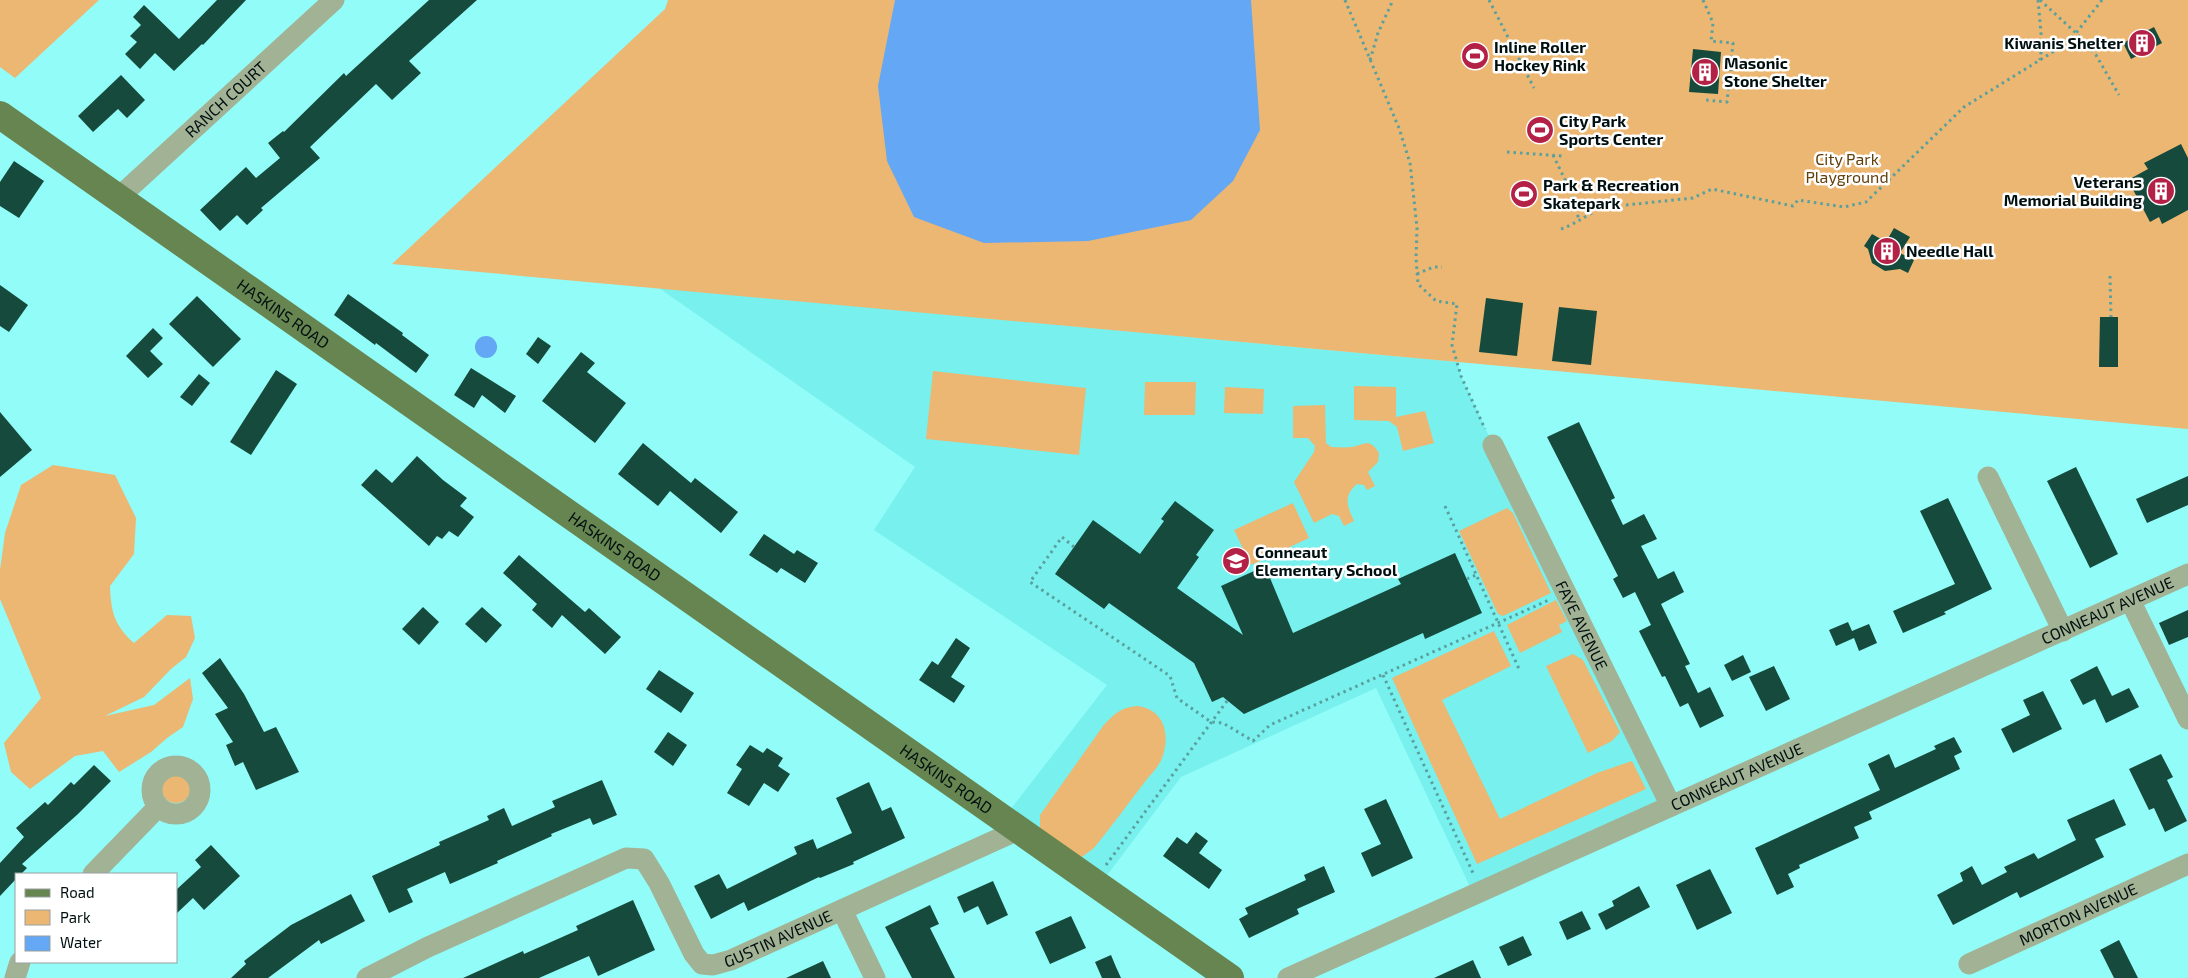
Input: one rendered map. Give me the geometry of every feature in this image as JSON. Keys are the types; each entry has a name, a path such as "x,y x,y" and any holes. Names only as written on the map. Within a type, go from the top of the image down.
{"main road":[{"name":"HASKINS ROAD","path":"0,115 1230,978"}],"street":[{"name":"RANCH COURT","path":"118,198 334,0"},
{"name":"FAYE AVENUE","path":"1493,445 1671,806"},
{"path":"1988,477 2063,631"},
{"name":"CONNEAUT AVENUE","path":"1288,978 2188,574"},
{"path":"2130,600 2188,719"},
{"path":"93,873 158,807"},
{"name":"GUSTIN AVENUE","path":"368,978 428,947 626,858 644,859 659,882 694,954 702,964 713,965 731,960 1018,830"},
{"name":"MORTON AVENUE","path":"1969,964 2188,864"},
{"path":"842,910 875,978"},
{"path":"15,978 20,963"}],"path":[{"path":"1345,0 1399,128 1410,163 1417,228 1418,284 1436,301 1457,304 1452,345 1461,376 1493,445"},
{"path":"1370,60 1378,33 1393,0"},
{"path":"1489,0 1534,88"},
{"path":"1703,0 1713,23 1711,41 1732,43 1727,102 1706,100"},
{"path":"2039,0 2076,33 2096,55 2119,95"},
{"path":"2039,0 2042,44 2040,60"},
{"path":"1626,205 1693,198 1712,188 1793,206 1798,200 1844,207 1866,202 1964,107 2069,42 2102,0"},
{"path":"1507,152 1562,156"},
{"path":"1553,155 1571,192 1579,220"},
{"path":"1561,229 1574,225 1594,212"},
{"path":"1417,274 1442,267"},
{"path":"2110,276 2111,317"},
{"path":"1445,506 1520,671"},
{"path":"1074,547 1062,537 1030,582 1170,676 1177,698 1211,722 1223,723 1253,741 1270,725 1565,592"},
{"path":"1467,579 1476,575"},
{"path":"1383,675 1473,873"},
{"path":"1106,866 1227,701"}],"shaded area":[{"name":"Conneaut Elementary School","path":"659,288 1457,362 1461,376 1493,445 1671,806 1474,895 1376,688 1181,777 1099,886 1003,819 1107,685 874,530 915,467"}],"green space":[{"path":"0,0 99,0 15,78 0,67"},
{"name":"City Park Playground","path":"668,0 2188,0 2188,429 392,264 665,9"},
{"path":"933,371 1086,388 1079,455 926,439"},
{"path":"1145,382 1196,382 1195,415 1144,415"},
{"path":"1354,386 1396,387 1396,417 1425,411 1434,443 1403,451 1397,427 1389,421 1354,420"},
{"path":"1225,387 1264,389 1263,414 1224,413"},
{"path":"1325,405 1326,443 1331,447 1352,447 1367,443 1373,445 1379,453 1378,462 1368,472 1375,486 1367,490 1364,485 1357,484 1353,488 1348,501 1354,521 1344,526 1339,516 1332,514 1314,523 1294,482 1314,452 1315,446 1308,438 1293,438 1293,406"},
{"path":"53,465 115,475 136,518 134,554 110,586 111,603 115,618 127,636 134,643 167,615 191,616 195,638 186,657 171,669 144,697 105,716 154,705 190,678 193,699 183,727 151,752 119,772 103,751 75,756 30,789 11,772 4,743 41,698 0,599 0,570 5,533 21,485"},
{"path":"1293,503 1309,538 1251,565 1234,530"},
{"path":"1507,508 1513,513 1551,593 1503,616 1498,614 1459,531"},
{"path":"1556,600 1567,621 1559,625 1562,632 1520,653 1507,625"},
{"path":"1494,631 1511,666 1442,700 1500,819 1597,773 1632,761 1646,789 1477,864 1392,678"},
{"path":"1573,654 1583,660 1620,732 1612,741 1588,753 1546,666"},
{"path":"1137,706 1154,712 1163,724 1166,740 1161,761 1094,848 1079,859 1040,832 1040,815 1110,718 1126,708"},
{"path":"176,775 186,779 190,789 186,799 176,803 166,799 162,789 166,779"}],"water":[{"path":"895,0 1251,0 1260,130 1233,181 1191,220 1088,241 984,243 914,217 887,161 878,86"},
{"path":"486,336 494,339 497,347 494,355 486,358 478,355 475,347 478,339"}],"building":[{"path":"217,0 246,0 203,45 174,71 155,53 140,69 125,54 137,42 130,36 141,25 133,17 144,5 179,39"},
{"path":"429,0 477,0 409,61 421,73 392,100 376,84 310,147 320,158 261,208 263,210 247,225 237,215 220,231 200,210 246,167 256,178 280,158 268,143 284,132 344,73 346,76"},
{"name":"Kiwanis Shelter","path":"2154,27 2162,43 2131,59 2123,43"},
{"name":"Masonic Stone Shelter","path":"1693,49 1721,52 1718,94 1689,92"},
{"path":"121,75 145,100 127,118 118,109 93,132 78,116"},
{"name":"Veterans Memorial Building","path":"2181,144 2188,158 2188,210 2162,224 2159,217 2150,222 2128,180 2148,169 2144,163"},
{"path":"14,161 44,181 19,218 0,206 0,182"},
{"name":"Needle Hall","path":"1894,228 1910,237 1900,253 1914,260 1908,273 1900,269 1885,271 1872,263 1868,249 1864,246 1872,234 1886,242"},
{"path":"0,285 28,305 9,332 0,326"},
{"path":"348,294 403,333 402,335 429,355 416,373 334,315"},
{"path":"197,296 241,339 213,367 169,324"},
{"path":"1486,298 1523,303 1517,356 1479,352"},
{"path":"1559,307 1597,311 1591,365 1552,361"},
{"path":"2100,317 2118,317 2118,367 2099,367"},
{"path":"153,328 163,338 150,351 163,364 148,378 126,356"},
{"path":"538,337 551,346 538,364 526,354"},
{"path":"581,352 595,363 587,372 626,403 595,443 542,401"},
{"path":"471,368 516,396 505,413 482,395 474,408 454,395"},
{"path":"276,370 297,384 251,455 230,442"},
{"path":"199,374 210,383 192,406 180,397"},
{"path":"0,412 32,450 0,477"},
{"path":"1579,422 1615,498 1611,500 1623,525 1644,514 1657,539 1641,546 1658,579 1674,571 1684,592 1661,604 1690,664 1685,666 1698,693 1710,687 1724,716 1700,728 1688,703 1680,707 1665,676 1662,677 1639,631 1651,625 1635,592 1623,598 1613,579 1618,576 1547,437"},
{"path":"643,443 691,483 695,478 738,512 721,533 670,491 658,506 618,474"},
{"path":"417,456 443,480 467,498 460,506 474,517 458,537 449,531 442,539 437,536 429,546 361,485 376,469 392,483"},
{"path":"2076,467 2118,554 2090,568 2047,481"},
{"path":"2188,476 2188,505 2147,523 2136,499"},
{"path":"1948,498 1992,589 1944,612 1946,614 1903,633 1893,611 1955,584 1920,511"},
{"path":"1175,501 1214,530 1196,555 1199,557 1177,588 1243,635 1221,586 1265,566 1293,633 1401,584 1398,579 1455,553 1482,613 1425,639 1423,633 1244,714 1223,697 1212,702 1194,663 1109,603 1104,609 1055,574 1093,520 1140,554 1164,521 1161,519"},
{"path":"764,534 794,554 797,550 818,563 805,583 781,568 777,573 749,555"},
{"path":"519,555 585,612 589,608 621,637 605,654 562,615 552,628 532,610 537,604 503,573"},
{"path":"423,607 439,622 419,645 402,629"},
{"path":"482,607 502,625 486,643 465,624"},
{"path":"2188,610 2188,637 2169,645 2159,623"},
{"path":"1848,622 1852,631 1869,624 1877,643 1859,651 1854,638 1836,646 1829,630"},
{"path":"956,638 970,648 951,677 965,686 954,703 919,680 932,661 938,665"},
{"path":"1743,655 1751,672 1732,681 1724,665"},
{"path":"220,658 244,694 264,732 276,727 299,772 256,790 243,762 235,766 226,745 233,742 215,714 228,708 202,673"},
{"path":"1774,666 1790,699 1766,711 1749,677"},
{"path":"2097,666 2112,696 2129,688 2139,707 2106,723 2095,699 2083,705 2070,680"},
{"path":"659,670 694,693 681,713 646,689"},
{"path":"2043,691 2062,729 2013,753 2001,729 2030,715 2023,700"},
{"path":"668,732 687,745 673,766 654,752"},
{"path":"1954,737 1962,752 1954,756 1960,769 1869,812 1872,819 1854,827 1859,838 1799,865 1800,868 1788,874 1794,887 1777,895 1755,848 1880,790 1868,764 1889,754 1895,768 1936,749 1934,746"},
{"path":"750,745 763,753 767,748 783,758 778,766 790,774 778,792 764,783 749,806 727,793 742,769 736,765"},
{"path":"2161,754 2173,777 2167,780 2187,821 2165,832 2154,808 2149,810 2129,769"},
{"path":"94,765 111,781 78,814 22,864 27,868 22,873 15,873 15,880 0,896 0,863 24,837 16,828 45,802 48,805 71,782 74,785"},
{"path":"602,780 617,815 593,825 590,818 551,834 552,836 497,861 498,863 450,884 445,872 407,889 413,902 389,913 372,876 440,845 439,842 489,820 487,816 504,808 512,826 555,807 552,801"},
{"path":"869,782 882,811 891,807 905,838 853,862 854,864 819,877 748,911 744,902 711,919 694,886 719,874 727,889 797,854 794,847 813,839 817,849 852,833 836,798"},
{"path":"1386,799 1413,858 1372,877 1361,853 1381,844 1364,809"},
{"path":"2114,799 2126,825 2095,839 2104,857 2020,898 2017,892 1953,925 1937,895 1963,881 1960,873 1972,866 1982,885 2007,872 2004,867 2034,853 2038,859 2076,840 2067,820"},
{"path":"1196,832 1208,841 1199,853 1222,870 1209,889 1163,856 1177,837 1187,844"},
{"path":"211,845 240,876 204,910 193,898 178,912 178,888 201,867 195,860"},
{"path":"1324,866 1335,892 1297,909 1299,914 1249,938 1239,919 1248,914 1245,908 1306,880 1304,875"},
{"path":"1710,869 1732,913 1697,930 1676,885"},
{"path":"993,881 1008,915 987,925 978,906 964,913 957,897"},
{"path":"1639,886 1650,907 1606,930 1598,914 1614,906 1612,901"},
{"path":"351,894 365,921 321,944 319,940 268,978 231,978 246,964 244,961 291,925"},
{"path":"633,900 655,950 598,976 589,956 539,978 463,978 523,951 524,954 578,930 576,926"},
{"path":"930,905 939,924 930,928 955,978 912,978 885,927"},
{"path":"1582,911 1591,929 1567,940 1559,922"},
{"path":"1071,916 1086,948 1050,964 1035,932"},
{"path":"1523,936 1532,955 1508,966 1499,947"},
{"path":"2119,940 2138,978 2114,978 2100,950"},
{"path":"1111,955 1121,978 1102,978 1095,962"},
{"path":"1473,960 1481,978 1434,978"},
{"path":"823,961 831,978 786,978"}],"place":[{"name":"Kiwanis Shelter","path":"2142,43"},
{"name":"Inline Roller Hockey Rink","path":"1475,56"},
{"name":"Masonic Stone Shelter","path":"1705,72"},
{"name":"City Park Sports Center","path":"1540,130"},
{"name":"Veterans Memorial Building","path":"2161,191"},
{"name":"Park & Recreation Skatepark","path":"1524,194"},
{"name":"Needle Hall","path":"1887,251"},
{"name":"Conneaut Elementary School","path":"1236,561"}]}
